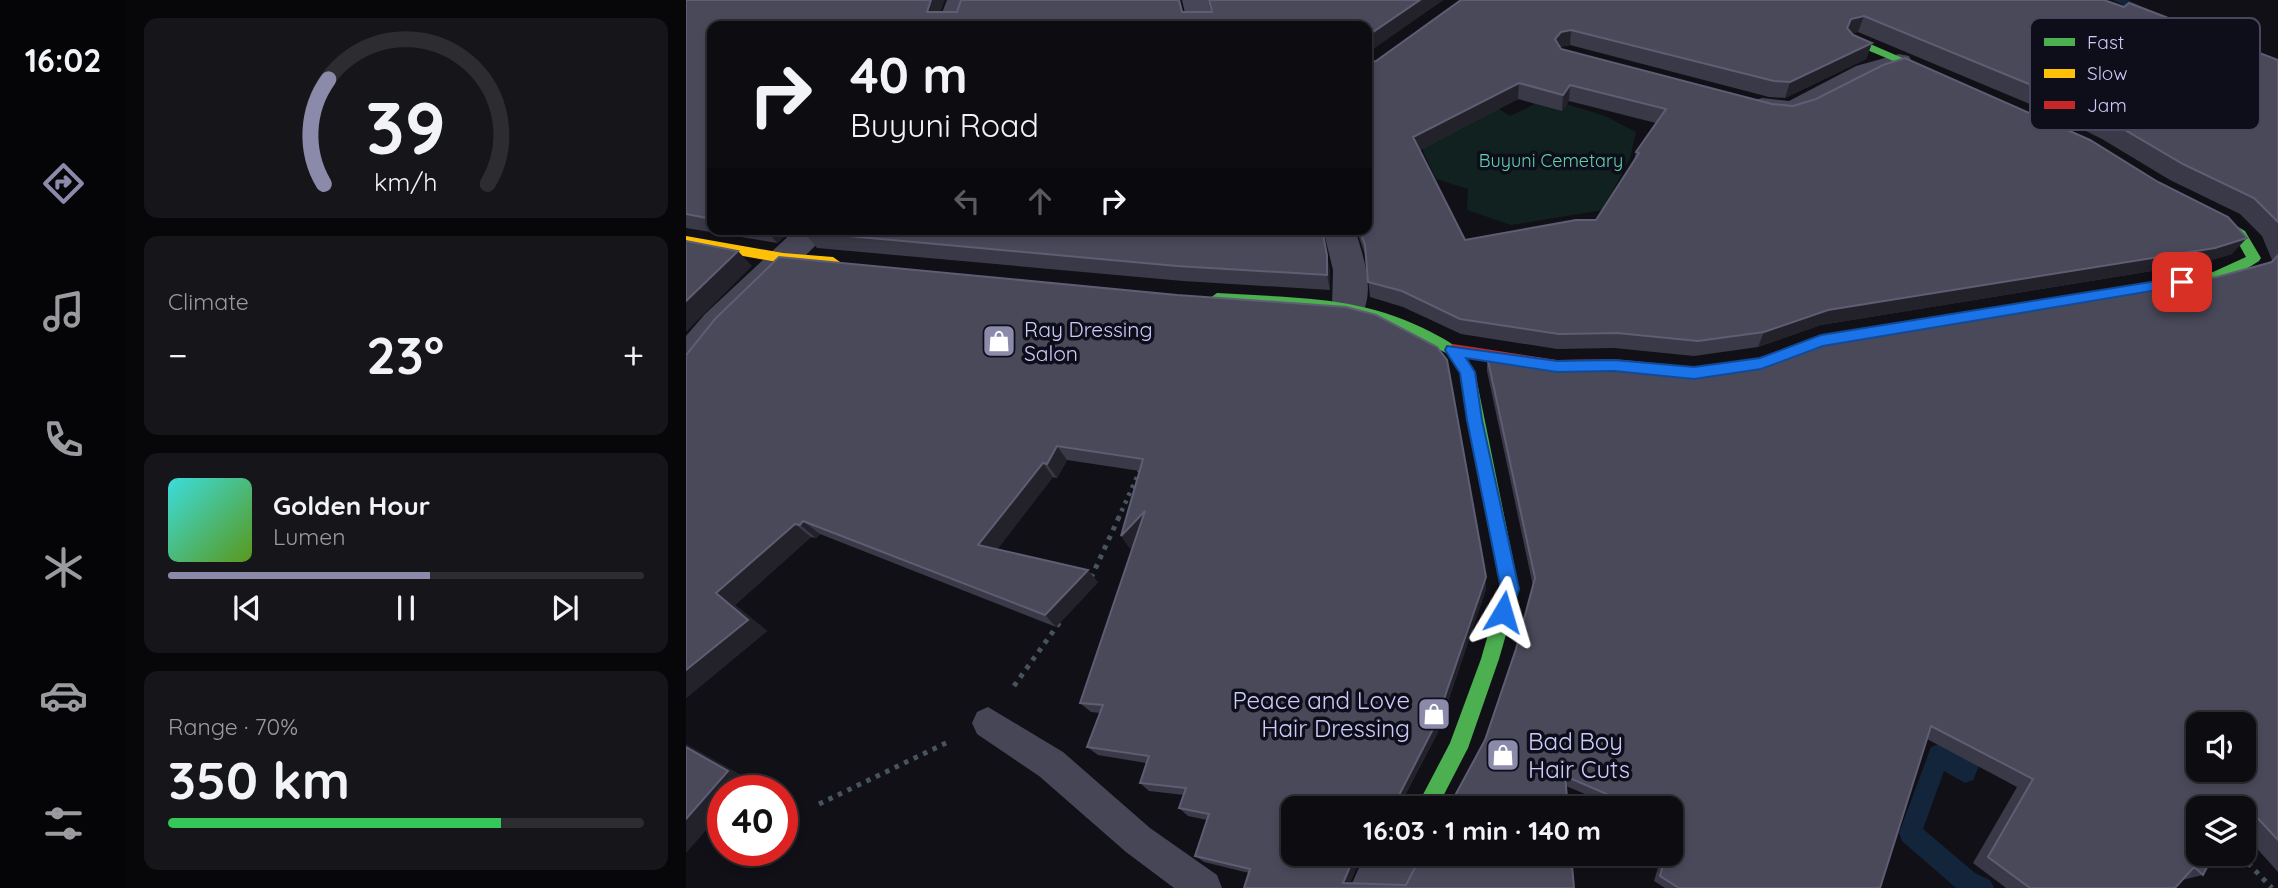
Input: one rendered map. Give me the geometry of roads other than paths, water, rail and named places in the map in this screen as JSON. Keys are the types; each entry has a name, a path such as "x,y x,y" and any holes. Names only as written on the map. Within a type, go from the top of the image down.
{"street":[{"path":"952,21 960,0"},
{"path":"1195,0 1200,21"},
{"path":"1857,43 1960,85"},
{"path":"1742,101 1788,110 1866,72 1899,62"},
{"path":"1196,297 1349,307 1390,318 1453,350 1557,366 1614,365 1694,373 1761,363 1821,341 2202,278 2244,267 2254,258 2250,244 2237,230 2189,203"},
{"path":"686,360 783,258 809,235"},
{"path":"1341,235 1350,270 1349,307"},
{"path":"686,241 783,258 852,264"},
{"path":"1432,796 1458,748 1490,659 1510,589 1475,420 1468,372 1453,350"},
{"path":"1376,888 1392,866"}],"lane":[{"path":"988,723 1051,764 1138,840 1204,888"}],"waterway":[{"path":"2119,0 2148,13"},
{"path":"1979,740 1965,772 1939,755 1910,833 1967,882 1982,888"}],"place":[{"name":"Ray Dressing Salon","path":"999,341"},
{"name":"Peace and Love Hair Dressing","path":"1434,714"},
{"name":"Bad Boy Hair Cuts","path":"1503,755"}],"park label":[{"name":"Buyuni Cemetary","path":"1551,160"}]}
